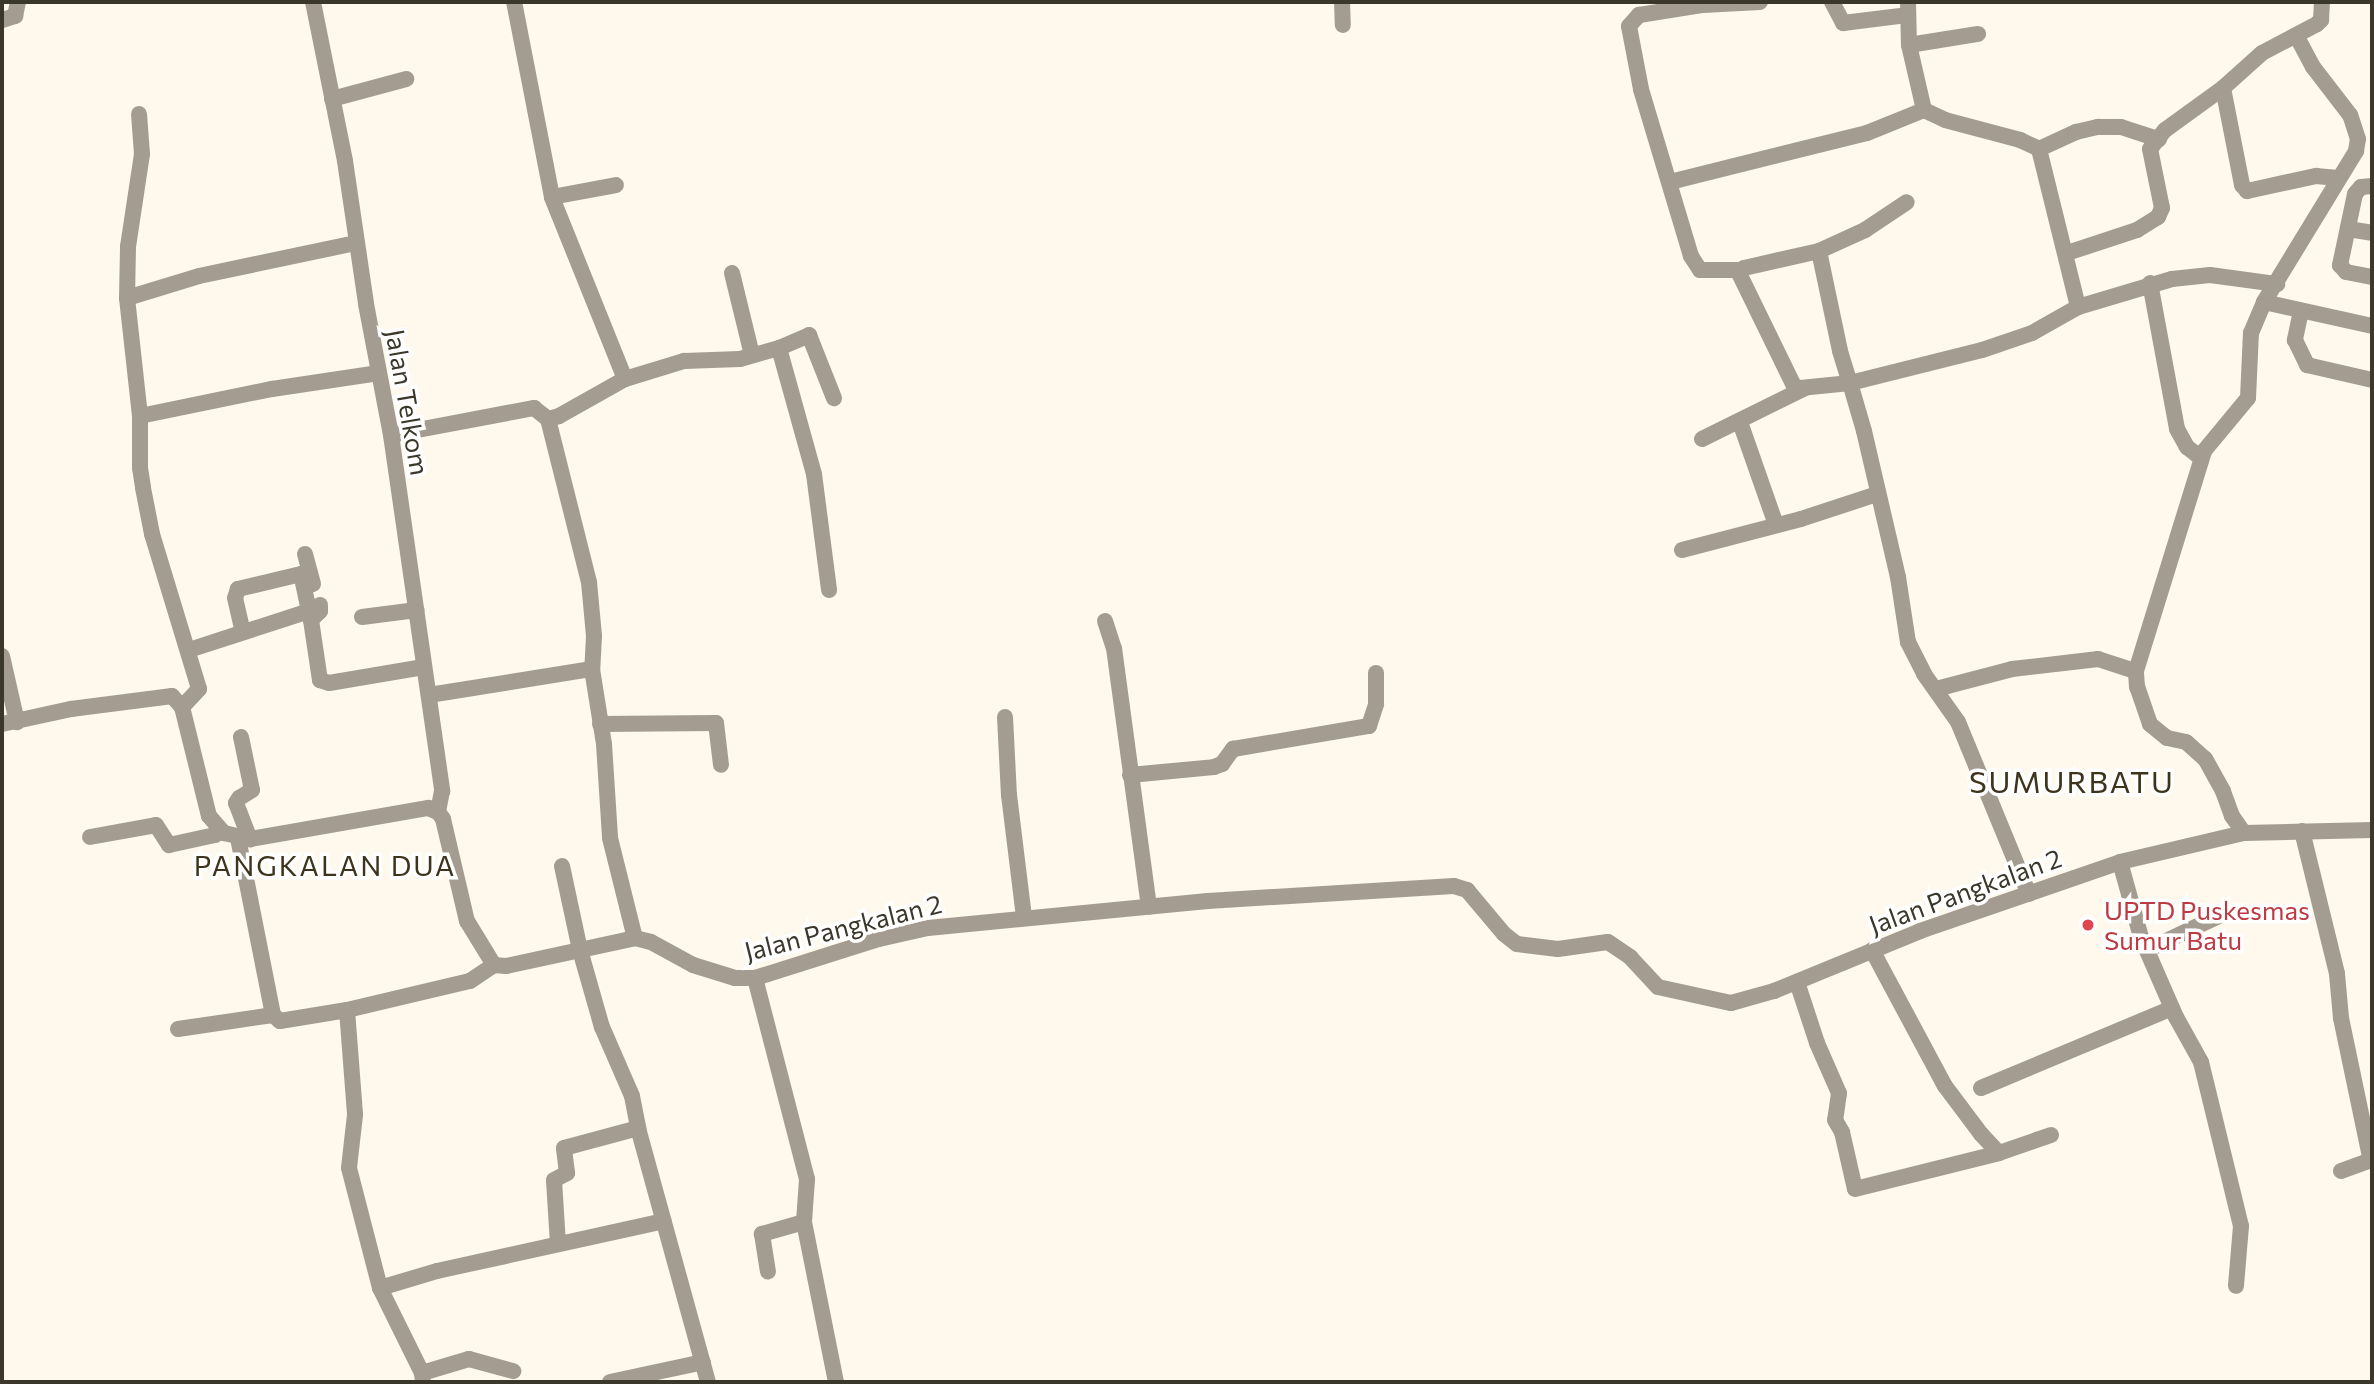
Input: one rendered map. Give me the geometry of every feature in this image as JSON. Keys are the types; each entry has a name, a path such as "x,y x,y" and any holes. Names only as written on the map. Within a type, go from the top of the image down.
{"street":[{"path":"2,20 15,16 18,2"},
{"name":"Jalan Telkom","path":"313,2 391,435 442,791 438,812"},
{"path":"514,2 552,197 625,379"},
{"path":"1342,2 1343,25"},
{"path":"1760,2 1638,9 1629,26 1631,48 1696,266 1700,270 1740,270 1819,251 1865,230 1906,202"},
{"path":"1832,2 1843,23 1907,8 1909,45 1923,110"},
{"path":"2067,253 2137,230 2158,216 2162,208 2150,149 2165,130 2224,88 2262,53 2321,20 2322,2"},
{"path":"1909,45 1978,34"},
{"path":"2244,833 2232,816 2223,791 2205,759 2186,742 2167,738 2150,724 2137,687 2136,671 2201,458 2207,444 2248,398 2251,333 2264,302 2356,151 2355,127 2339,99 2308,61 2296,35"},
{"path":"332,99 406,79"},
{"path":"2224,88 2242,186 2247,191 2316,176 2338,178"},
{"path":"1670,182 1867,133 1923,110 1945,120 2039,149 2076,132 2098,127 2121,127 2159,139"},
{"path":"139,114 142,154 128,247 127,298 140,416 140,468 152,534 199,689 182,706"},
{"path":"2039,149 2067,253 2078,307"},
{"path":"552,197 616,185"},
{"path":"2372,186 2367,185 2357,190 2341,268 2372,276"},
{"path":"2348,229 2372,233"},
{"path":"127,298 199,276 356,243"},
{"path":"1819,251 1840,351 1898,577 1908,642 1958,722 2029,894"},
{"path":"1740,270 1794,386 1805,388 1850,383 2013,340 2049,326 2078,307 2150,284 2210,275 2277,284"},
{"path":"733,273 752,355"},
{"path":"2150,284 2176,429 2187,446 2201,458"},
{"path":"2264,302 2372,326"},
{"path":"2301,311 2295,340 2307,365 2372,380"},
{"path":"548,419 559,416 625,379 684,361 721,361 752,355 779,348 809,335 834,398"},
{"path":"779,348 814,474 829,590"},
{"path":"140,416 272,389 379,373"},
{"path":"1702,439 1805,388"},
{"path":"178,1029 273,1015 286,1022 347,1010 470,981 494,965 506,966 635,938 610,838 600,723 592,669 594,636 589,582 548,419 534,408 391,435"},
{"path":"1740,422 1776,524"},
{"path":"1682,550 1877,494"},
{"path":"305,554 320,607 311,620 320,680 329,683 424,667"},
{"path":"189,650 309,611 301,574 238,589 235,598 243,632"},
{"path":"362,617 417,610"},
{"path":"1105,621 1114,648 1129,775 1149,907"},
{"path":"2,656 9,723 71,709 172,696 182,706 209,816 219,829 244,838 428,808 438,812 467,921 494,965"},
{"path":"1936,689 2012,669 2098,659 2136,671"},
{"path":"429,695 592,669"},
{"path":"1129,775 1214,767 1222,764 1233,748 1368,726 1376,704 1376,673"},
{"path":"1005,717 1009,795 1024,918"},
{"path":"600,723 716,723 721,765"},
{"path":"242,737 252,790 236,803 273,1015"},
{"path":"90,837 156,825 169,845 215,835 219,829"},
{"name":"Jalan Pangkalan 2","path":"635,938 651,942 693,965 735,978 755,978 891,936 928,928 1294,894 1454,886 1467,890 1509,939 1532,948 1558,949 1598,941 1614,945 1630,957 1658,987 1731,1003 1755,998 1872,950 2120,862 2244,833 2372,830"},
{"path":"2302,831 2337,974 2341,1018 2371,1160 2340,1171"},
{"path":"2120,862 2147,950 2172,1007 2201,1062 2241,1226 2236,1286"},
{"path":"562,866 580,950 607,1044 632,1096 638,1128 708,1382"},
{"path":"2147,950 2219,916"},
{"path":"1872,950 1945,1086 1999,1153"},
{"path":"755,978 805,1165 804,1222 836,1382"},
{"path":"1797,982 1817,1043 1839,1093 1835,1120 1842,1132 1855,1189 1999,1153 2051,1135"},
{"path":"1981,1088 2172,1007"},
{"path":"347,1010 355,1115 349,1168 380,1288 423,1378 469,1359 513,1371"},
{"path":"558,1244 554,1180 567,1173 564,1148 638,1128"},
{"path":"380,1288 437,1271 664,1221"},
{"path":"768,1272 762,1234 804,1222"},
{"path":"610,1382 703,1362"}],"place":[{"name":"UPTD Puskesmas Sumur Batu","path":"2088,925"}],"district":[{"name":"SUMURBATU","path":"2072,781"},
{"name":"PANGKALAN DUA","path":"325,865"}]}
